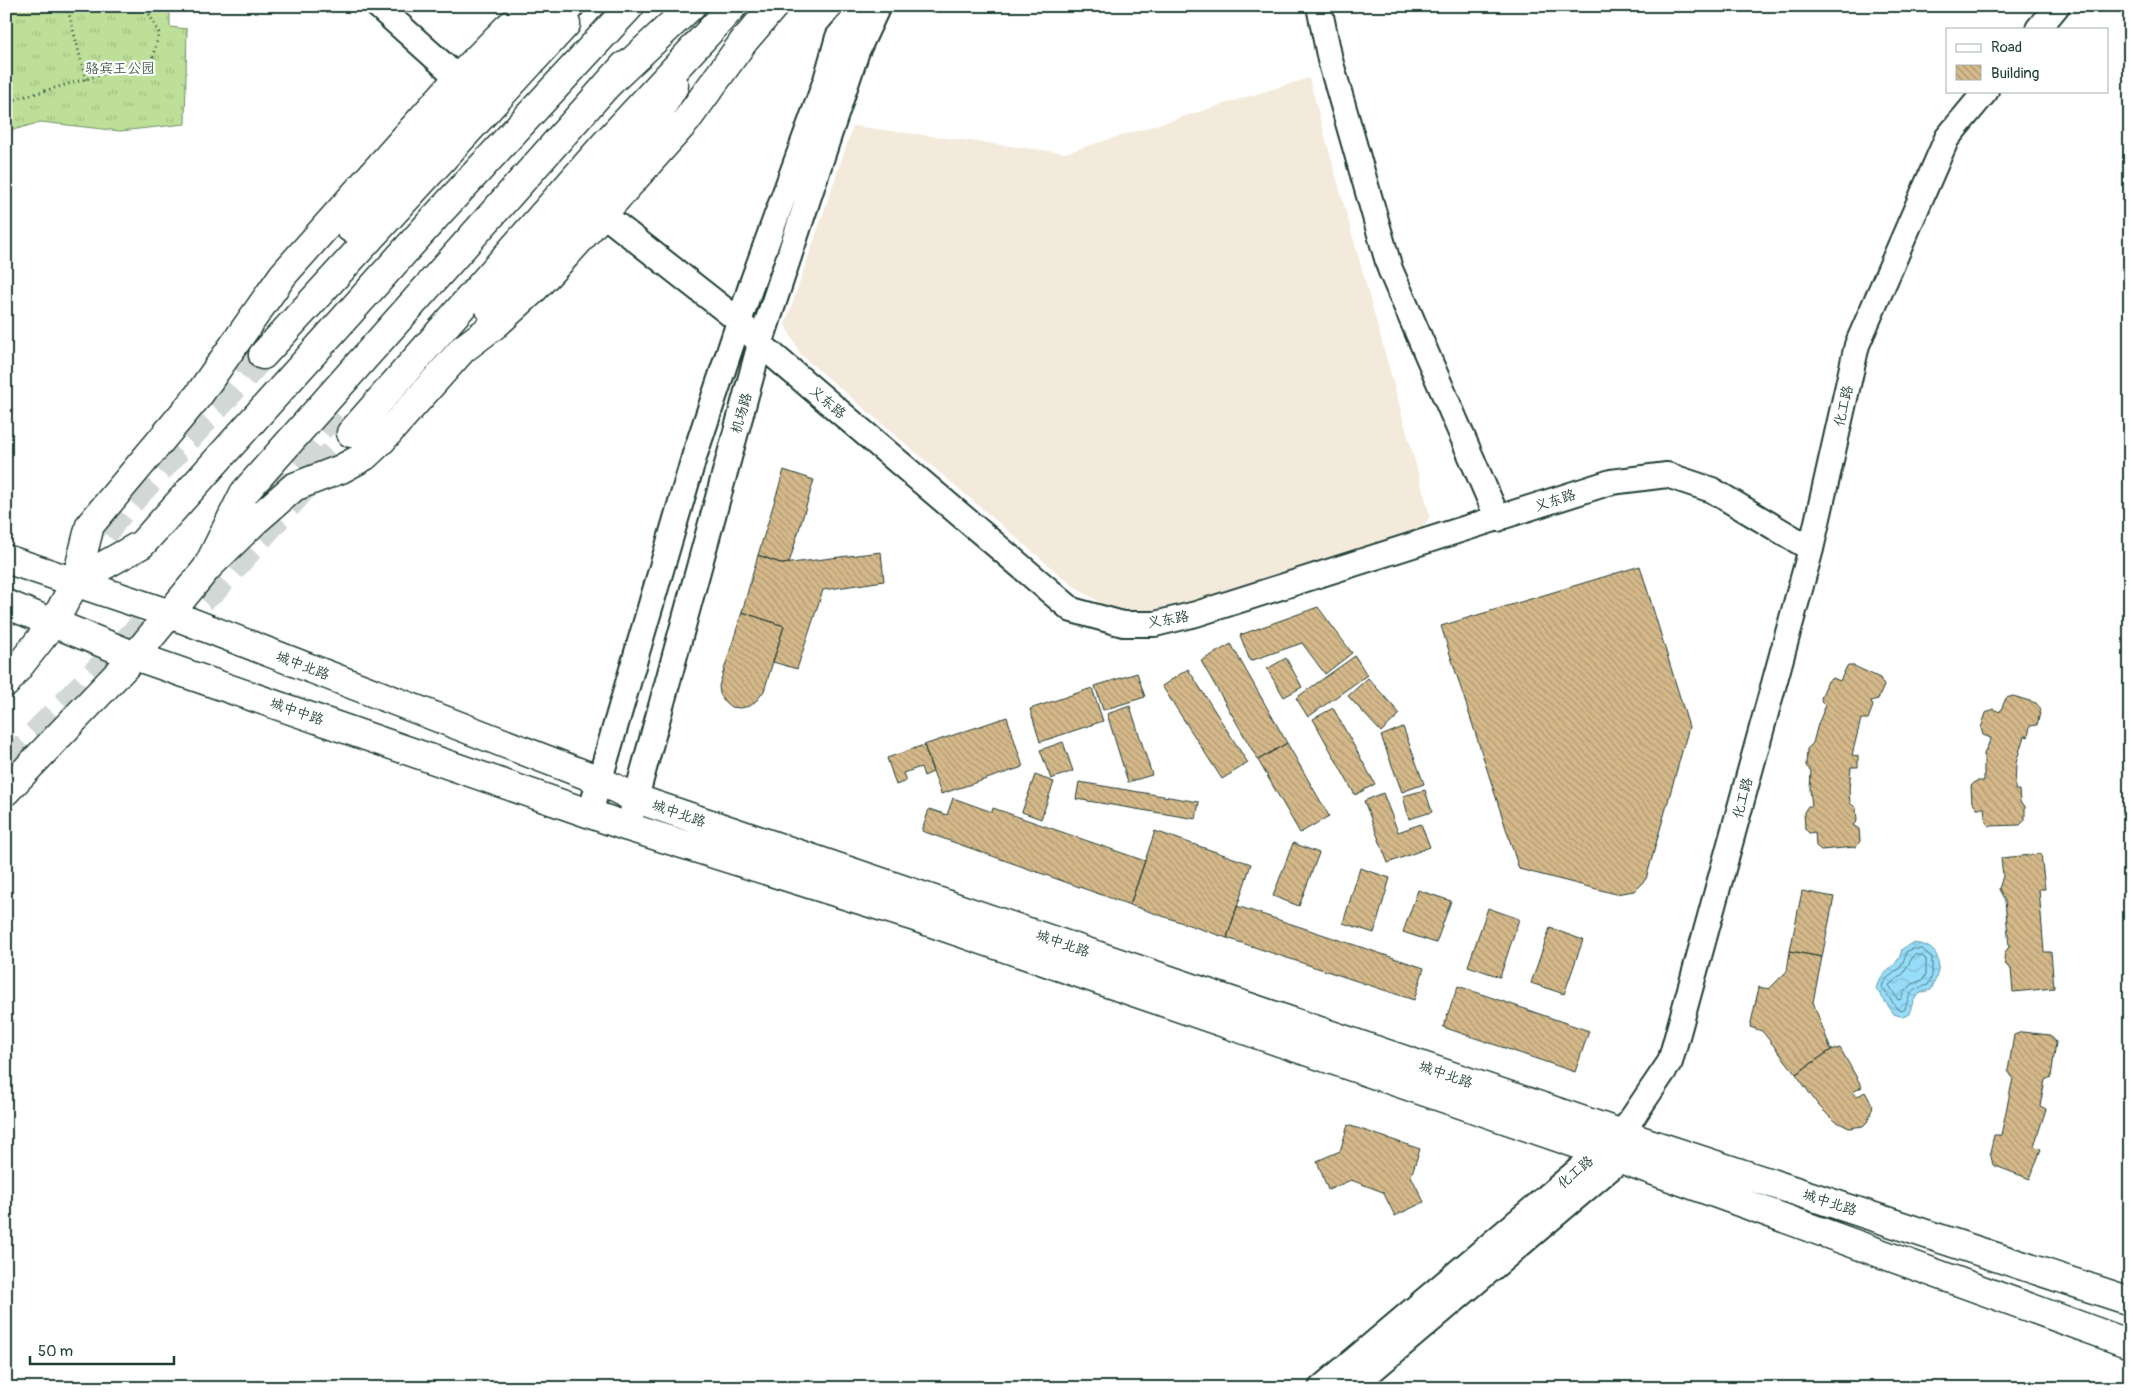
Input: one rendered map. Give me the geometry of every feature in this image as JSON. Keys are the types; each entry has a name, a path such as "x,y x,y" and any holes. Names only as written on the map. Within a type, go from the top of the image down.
{"main road":[{"path":"198,396 283,275 458,78 507,28 534,6"},
{"path":"6,683 54,622 76,581 90,526 198,396 516,47 570,6"},
{"path":"263,355 582,6"},
{"path":"76,581 142,544 439,213 630,6"},
{"path":"207,568 244,493 676,6"},
{"path":"608,84 691,6"},
{"path":"463,349 496,324 532,291 603,214 686,121 744,40 774,6"},
{"path":"6,791 135,656 207,568 255,521 294,487 341,469 365,456 382,440 463,349 485,314 640,143 669,94 723,17"},
{"path":"351,433 604,144 723,17"},
{"name":"城中北路","path":"6,559 170,614 599,780 634,798 1621,1146 2130,1344"},
{"name":"城中中路","path":"6,604 135,656 590,813"},
{"name":"城中北路","path":"590,813 628,827 918,918 1621,1146 2130,1300"}],"street":[{"path":"378,6 458,78"},
{"path":"590,813 695,454 740,321 826,80 838,37 865,6"},
{"name":"机场路","path":"628,827 634,798 760,344 857,51 878,6"},
{"path":"1319,6 1330,60 1390,269 1498,519"},
{"path":"2039,28 2057,6"},
{"name":"化工路","path":"1350,1388 1621,1146 1670,1062 1810,550 1857,345 1947,138 1985,92"},
{"name":"义东路","path":"603,214 740,321 760,344 1072,610 1122,624 1155,624 1196,614 1611,482 1667,475 1712,490 1810,550"},
{"name":"化工路","path":"1321,1388 1621,1146"}],"path":[{"path":"67,6 86,80"},
{"path":"6,102 152,60 159,33 145,6"}],"shaded area":[{"path":"1309,78 1430,516 1418,535 1154,613 1107,607 1072,585 801,355 785,325 853,126 1065,153"}],"green space":[{"name":"骆宾王公园","path":"6,6 170,6 170,27 187,29 185,124 120,131 41,122 6,132"}],"water":[{"path":"1912,943 1930,948 1935,952 1938,958 1938,965 1931,990 1918,995 1909,1014 1903,1017 1894,1014 1876,989 1881,977 1896,962 1902,949"}],"building":[{"path":"784,470 814,480 789,563 783,564 758,555"},
{"path":"881,552 884,581 823,590 797,669 773,662 784,626 742,612 758,555 783,564"},
{"path":"1640,566 1689,727 1646,879 1634,891 1616,894 1519,869 1441,626"},
{"path":"1318,607 1352,653 1325,674 1302,643 1250,661 1240,635"},
{"path":"742,612 784,626 764,691 750,706 740,708 731,707 725,702 720,694 719,686"},
{"path":"1231,644 1287,743 1258,760 1201,661"},
{"path":"1355,656 1367,675 1308,717 1296,698"},
{"path":"1286,658 1302,687 1284,697 1267,669"},
{"path":"1847,666 1854,666 1880,678 1884,686 1878,699 1871,701 1873,706 1868,719 1861,719 1852,755 1858,756 1858,767 1851,767 1850,803 1856,808 1857,821 1853,825 1859,829 1860,841 1856,847 1821,850 1816,846 1815,832 1809,833 1805,829 1804,812 1808,806 1812,806 1810,789 1811,771 1806,766 1807,749 1813,743 1826,705 1822,703 1821,698 1828,681 1833,678 1840,681"},
{"path":"1188,669 1248,763 1222,779 1162,686"},
{"path":"1137,673 1145,697 1103,710 1095,686"},
{"path":"1368,678 1400,714 1381,732 1348,696"},
{"path":"1092,688 1103,721 1040,742 1030,709"},
{"path":"2013,696 2036,703 2041,709 2037,725 2030,726 2028,737 2024,736 2016,763 2015,790 2019,790 2020,802 2025,806 2025,820 2020,825 1989,826 1986,822 1984,808 1977,808 1972,803 1971,786 1976,781 1984,781 1984,754 1991,738 1983,735 1981,728 1986,713 1993,709 2000,712 2006,698"},
{"path":"1130,706 1152,775 1128,782 1107,714"},
{"path":"1333,708 1375,784 1355,795 1313,719"},
{"path":"1007,717 1023,767 941,794 924,745"},
{"path":"1403,727 1424,784 1402,792 1381,736"},
{"path":"1063,742 1073,771 1051,779 1040,750"},
{"path":"1287,743 1329,816 1300,833 1258,760"},
{"path":"924,745 933,772 924,776 921,767 903,773 906,781 896,785 887,758"},
{"path":"1035,775 1054,782 1041,819 1022,812"},
{"path":"1079,782 1199,802 1196,819 1076,799"},
{"path":"1425,790 1432,812 1409,819 1403,796"},
{"path":"1383,793 1398,832 1421,824 1430,847 1388,863 1364,801"},
{"path":"953,798 992,812 993,808 1145,861 1130,905 922,831 929,809 947,815"},
{"path":"1155,831 1251,864 1227,938 1130,905"},
{"path":"1293,843 1319,853 1299,906 1273,896"},
{"path":"2041,854 2045,889 2039,889 2044,952 2051,952 2054,988 2013,992 2011,969 2006,965 2004,959 2005,952 2009,947 2005,901 1999,889 2003,876 2001,858"},
{"path":"1360,868 1390,878 1374,933 1343,923"},
{"path":"1418,890 1451,901 1436,943 1403,932"},
{"path":"1802,891 1834,897 1822,957 1790,951"},
{"path":"1237,906 1424,968 1414,1000 1227,938"},
{"path":"1488,908 1519,919 1500,977 1468,966"},
{"path":"1550,928 1583,940 1564,994 1531,983"},
{"path":"1790,951 1822,957 1813,1002 1831,1050 1796,1074 1762,1031 1750,1027 1759,987 1769,989 1787,971"},
{"path":"1458,986 1589,1031 1575,1072 1443,1027"},
{"path":"2022,1032 2050,1035 2056,1042 2051,1077 2045,1080 2040,1106 2046,1109 2034,1146 2041,1149 2030,1179 1993,1165 1990,1152 1994,1135 2001,1135 2013,1078 2008,1071 2014,1035"},
{"path":"1840,1048 1862,1087 1853,1092 1856,1097 1865,1092 1873,1106 1868,1121 1863,1126 1849,1128 1833,1120 1818,1105 1796,1074 1831,1050"},
{"path":"1348,1125 1420,1149 1411,1176 1424,1202 1395,1216 1383,1192 1351,1180 1328,1190 1317,1161 1340,1151"}],"tunnel":[{"path":"80,568 114,519 263,355"},
{"path":"238,525 334,411"},
{"path":"168,623 213,590 351,433"},
{"path":"6,765 166,602"}]}
